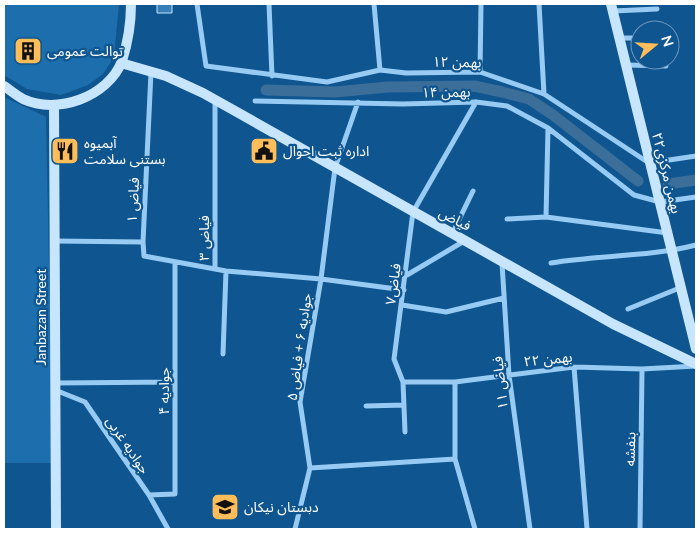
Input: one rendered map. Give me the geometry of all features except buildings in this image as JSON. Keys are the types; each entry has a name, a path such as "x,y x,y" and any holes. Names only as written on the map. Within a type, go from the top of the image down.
{"street":[{"path":"4,86 24,99 54,105 83,99 108,82 121,62 130,27 131,4"},
{"name":"بهمن ۱۲","path":"197,4 206,66 328,82 380,70 406,73 480,72 544,94 650,162"},
{"path":"269,4 272,76"},
{"path":"374,4 380,70"},
{"path":"480,72 481,4"},
{"path":"538,4 544,94"},
{"path":"612,7 658,9"},
{"name":"۲۲بهمن مرکزی","path":"612,7 696,349"},
{"path":"620,38 630,38"},
{"name":"فیاض","path":"121,62 166,76 203,93 452,234 466,240 502,263 613,324 696,365"},
{"name":"فیاض ۱","path":"150,72 142,242 144,256 215,269"},
{"name":"فیاض ۳","path":"215,101 215,269 321,279 404,290"},
{"name":"بهمن ۱۴","path":"255,101 403,104 476,102 507,106 548,128 634,195 660,202"},
{"name":"جوادیه ۶ + فیاض ۵","path":"294,529 310,468 300,402 321,279 335,168 358,102"},
{"path":"413,212 476,102"},
{"name":"Janbazan Street","path":"54,105 56,529"},
{"path":"546,217 548,128"},
{"path":"650,162 696,156"},
{"path":"452,234 473,191"},
{"path":"660,202 696,197"},
{"name":"فیاض۷","path":"403,382 394,359 413,212"},
{"path":"508,219 546,217 668,233"},
{"path":"406,275 466,240"},
{"path":"54,241 142,242"},
{"path":"551,263 587,257 673,251 696,245"},
{"name":"جوادیه ۴","path":"149,495 175,494 175,262"},
{"name":"فیاض ۱۱","path":"502,263 509,375 530,529"},
{"path":"223,354 226,271"},
{"path":"628,309 682,286"},
{"path":"402,305 446,312 504,298"},
{"name":"بهمن ۲۲","path":"403,382 455,382 574,367 642,369 696,365"},
{"path":"574,367 587,529"},
{"name":"بنفشه","path":"640,529 642,369"},
{"path":"55,387 175,382"},
{"path":"403,382 405,432"},
{"path":"455,382 455,459 475,529"},
{"name":"جوادیه غربی","path":"55,387 85,402 149,495 168,529"},
{"path":"366,406 404,405"},
{"path":"310,468 455,459"}],"shaded area":[{"path":"4,4 119,4 114,57 103,74 88,85 61,95 27,89 4,75"},
{"path":"4,97 46,117 53,463 4,463"}],"waterway":[{"path":"266,90 335,92 388,87 474,86 502,92 529,99 553,115 638,181"},
{"path":"668,184 696,180"}],"place":[{"name":"توالت عمومی","path":"28,51"},
{"name":"آبمیوه بستنی سلامت","path":"65,151"},
{"name":"اداره ثبت احوال","path":"264,151"},
{"name":"دبستان نیکان","path":"225,507"}]}
